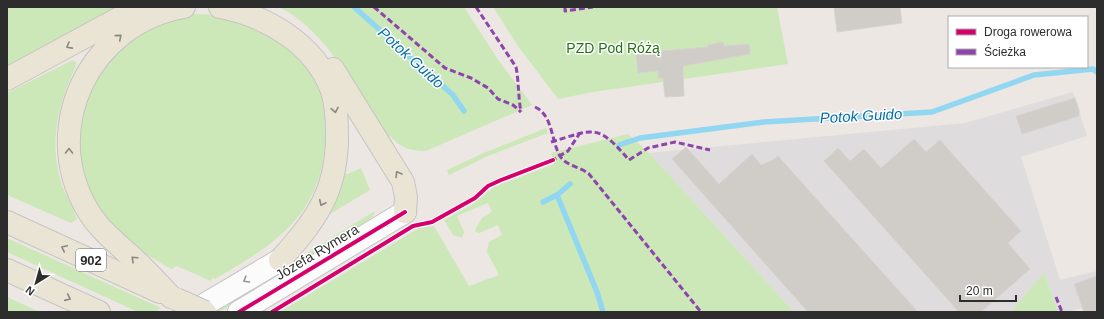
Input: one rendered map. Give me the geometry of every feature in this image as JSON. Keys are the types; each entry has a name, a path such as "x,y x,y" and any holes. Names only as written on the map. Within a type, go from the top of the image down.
{"main road":[{"path":"7,79 141,7"},
{"path":"180,302 136,260 111,239 87,210 76,186 69,160 69,132 73,108 79,88 94,63 108,46 128,29 147,18 169,10 184,7"},
{"path":"220,7 242,11 268,22 288,36 311,57 320,69 332,92 337,122 336,160 333,177 323,203 305,232 280,260"},
{"path":"265,7 295,25 314,42 330,63 403,182 406,197 405,212"},
{"name":"902","path":"7,222 180,302 205,312"},
{"path":"7,270 99,312"}],"street":[{"name":"Józefa Rymera","path":"239,312 405,212"},
{"name":"Józefa Rymera","path":"180,302 280,260"}],"shaded area":[{"path":"1073,92 1087,136 1021,157 1060,280 1097,271 1097,304 1067,312 1058,312 1044,272 1011,312 794,312 649,153 965,123"}],"green space":[{"path":"7,7 129,7 7,71"},
{"path":"279,7 464,7 499,61 532,105 426,151 406,148 390,136 385,140 352,84 327,48 313,32 297,18"},
{"name":"PZD Pod Różą","path":"493,7 777,7 788,64 593,92 558,99 518,46"},
{"path":"193,14 221,15 271,33 303,62 317,83 326,105 330,156 324,155 319,178 310,198 299,215 286,230 253,256 215,279 212,278 211,281 177,266 171,269 130,245 94,207 76,151 87,89 124,41 177,16"},
{"path":"73,60 76,62 76,66 60,109 56,137 57,166 61,182 77,219 71,223 7,195 7,93"},
{"path":"546,128 548,133 488,156 449,175 447,170 486,152"},
{"path":"628,134 649,153 794,312 280,312 419,228 434,226 469,286 499,275 487,252 489,242 502,235 498,225 479,233 475,230 482,218 492,212 488,203 457,216 464,232 462,238 453,235 444,220 475,203 494,187 554,164 551,153"},
{"path":"361,168 370,190 325,217 341,173 348,174"},
{"path":"375,212 373,216 362,225 219,312 212,312"},
{"path":"7,238 161,308 155,312 138,312 7,252"},
{"path":"1044,272 1058,312 1011,312"},
{"path":"7,297 40,312 7,312"}],"building":[{"path":"834,7 900,7 902,23 837,32"},
{"path":"723,42 724,46 749,44 750,54 683,66 684,96 665,97 663,78 658,78 658,71 638,73 636,53 708,47 708,45"},
{"path":"1075,98 1079,110 1079,116 1022,134 1016,116"},
{"path":"914,139 926,152 940,140 1021,231 1008,243 1030,269 981,312 959,312 824,161 838,148 850,161 864,149 881,168"},
{"path":"686,147 719,184 752,154 761,165 778,156 918,312 808,312 672,159"},
{"path":"1097,276 1097,312 1084,312 1074,284"}],"waterway":[{"name":"Potok Guido","path":"354,7 453,95 464,111"},
{"name":"Potok Guido","path":"619,145 640,138 764,122 932,112 1034,75 1093,69 1097,72"},
{"name":"Potok Guido","path":"543,202 557,195 570,184"},
{"path":"557,195 597,292 603,312"}],"marked path":[{"path":"374,7 445,68 471,78 488,88 498,99 513,105 521,112"},
{"path":"476,7 516,67 521,112"},
{"path":"565,7 565,11 593,7"},
{"path":"535,107 545,116 560,156 566,162 589,174 701,312"},
{"path":"551,142 577,134 594,132 610,140 629,160 648,148 675,142 710,150"},
{"path":"551,161 568,151 580,133"},
{"path":"1056,297 1062,312"}],"cycle path":[{"path":"272,312 413,226 432,222 475,198 488,186 553,160"},
{"path":"239,312 405,212"}]}
